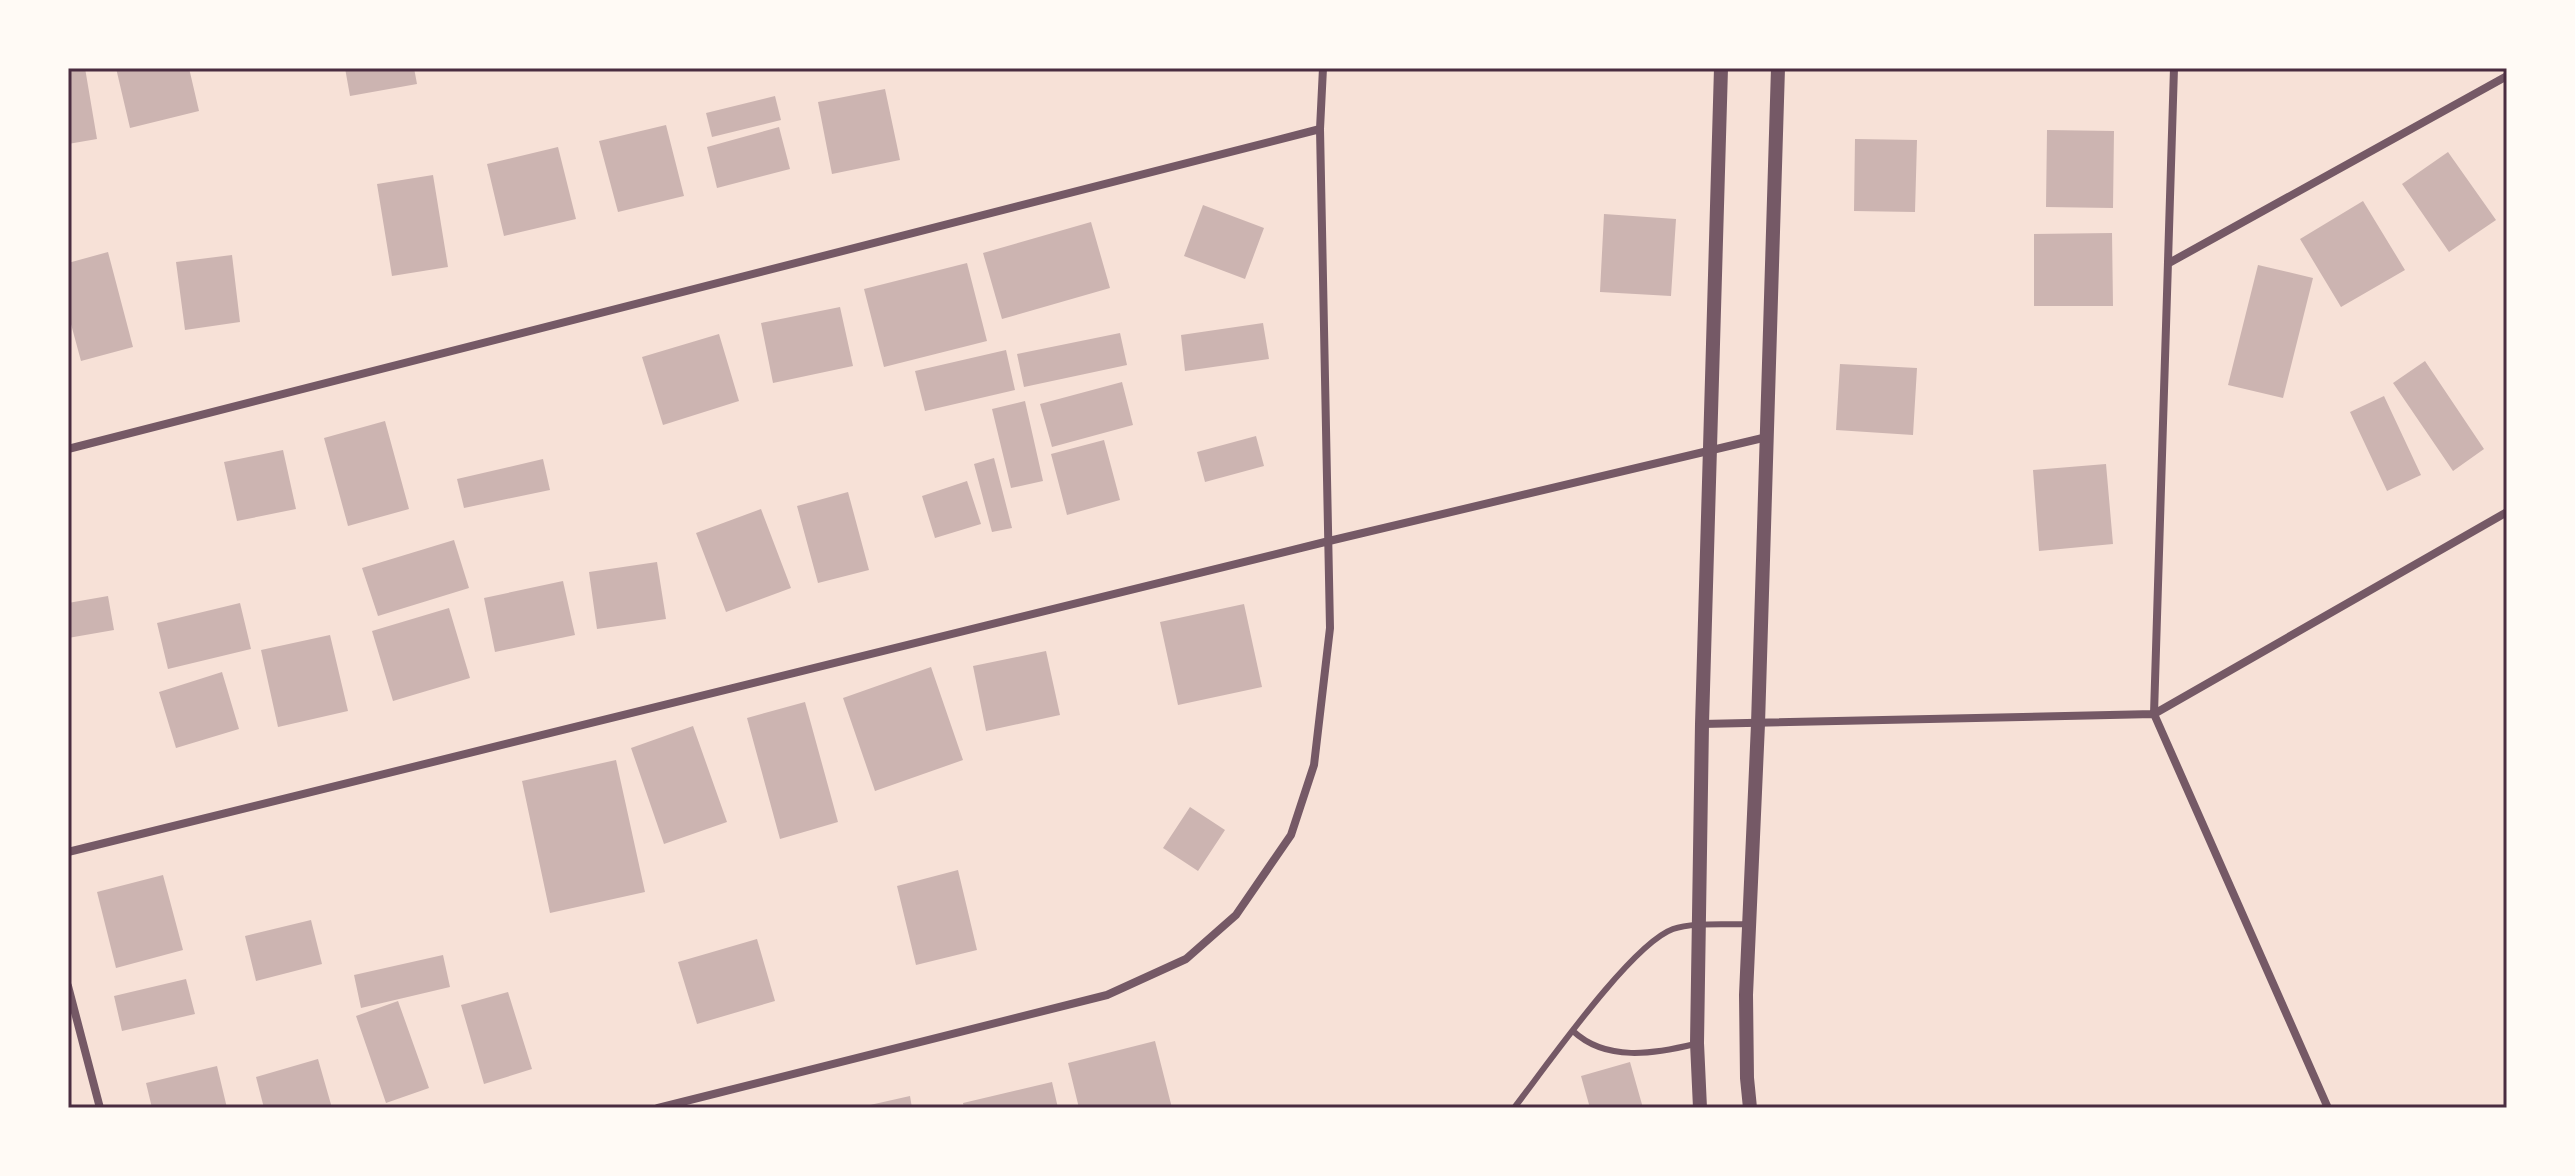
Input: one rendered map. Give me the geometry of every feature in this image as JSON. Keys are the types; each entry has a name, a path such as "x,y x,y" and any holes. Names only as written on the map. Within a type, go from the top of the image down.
{"street":[{"path":"658,1108 1107,995 1186,959 1236,915 1291,835 1314,765 1330,628 1320,129 1323,68"},
{"path":"1700,1108 1697,1043 1702,724 1721,68"},
{"path":"1750,1108 1746,1009 1778,68"},
{"path":"2174,68 2154,714 2328,1108"},
{"path":"2169,263 2507,76"},
{"path":"68,449 1320,129"},
{"path":"68,852 1329,541 1767,437"},
{"path":"1702,724 2154,714 2507,512"},
{"path":"68,986 100,1108"}],"lane":[{"path":"1514,1108 1573,1031 1630,963 1659,935 1677,927 1749,924"},
{"path":"1573,1031 1589,1044 1620,1052 1671,1049 1697,1043"}],"building":[{"path":"68,68 85,68 97,139 68,144"},
{"path":"116,68 189,68 199,111 130,128"},
{"path":"345,68 414,68 417,84 350,96"},
{"path":"885,89 900,160 832,174 818,102"},
{"path":"775,96 781,120 712,137 706,113"},
{"path":"666,125 684,196 618,212 599,141"},
{"path":"779,127 790,169 717,188 707,147"},
{"path":"2047,130 2114,131 2113,208 2046,207"},
{"path":"1855,139 1917,140 1915,212 1854,211"},
{"path":"558,147 576,219 504,236 487,164"},
{"path":"2448,152 2496,220 2449,252 2402,184"},
{"path":"433,175 448,267 392,276 377,184"},
{"path":"2363,201 2405,270 2341,307 2300,239"},
{"path":"1203,205 1264,228 1245,279 1184,256"},
{"path":"1604,214 1676,219 1671,296 1600,292"},
{"path":"1091,222 1110,288 1002,319 983,253"},
{"path":"2112,233 2113,306 2034,306 2034,234"},
{"path":"108,252 133,347 81,361 68,313 68,263"},
{"path":"232,255 240,322 185,330 176,262"},
{"path":"967,263 987,341 884,367 864,289"},
{"path":"2258,265 2313,278 2283,398 2228,385"},
{"path":"840,307 853,366 773,383 761,323"},
{"path":"1263,323 1269,359 1185,371 1181,335"},
{"path":"1120,333 1127,365 1024,387 1017,354"},
{"path":"719,334 739,401 663,425 642,357"},
{"path":"1006,350 1015,390 925,411 915,371"},
{"path":"2425,361 2484,449 2453,471 2393,383"},
{"path":"1840,364 1917,368 1913,435 1836,430"},
{"path":"1122,382 1133,425 1052,447 1040,404"},
{"path":"2384,396 2421,475 2387,491 2350,412"},
{"path":"1025,401 1043,481 1011,488 992,409"},
{"path":"385,421 409,509 348,526 324,438"},
{"path":"1256,436 1264,466 1205,482 1197,452"},
{"path":"1104,440 1120,500 1067,515 1051,454"},
{"path":"283,450 296,509 237,521 224,462"},
{"path":"994,458 1012,528 992,532 974,464"},
{"path":"543,459 550,490 464,508 457,479"},
{"path":"2106,464 2113,544 2039,551 2033,470"},
{"path":"967,481 981,524 935,538 922,496"},
{"path":"848,492 869,570 818,583 797,506"},
{"path":"761,509 791,588 726,612 696,533"},
{"path":"454,540 469,588 378,616 362,568"},
{"path":"657,562 666,619 597,629 589,572"},
{"path":"563,581 575,635 495,652 484,598"},
{"path":"108,596 114,630 68,638 68,603"},
{"path":"240,603 251,649 168,669 157,623"},
{"path":"1244,604 1262,687 1178,705 1160,622"},
{"path":"449,608 470,678 393,701 372,631"},
{"path":"330,635 348,711 278,727 261,650"},
{"path":"1046,651 1060,715 986,731 973,666"},
{"path":"931,667 963,760 875,791 843,698"},
{"path":"222,672 239,729 176,748 159,692"},
{"path":"805,702 838,822 780,839 747,718"},
{"path":"693,726 727,822 664,844 631,748"},
{"path":"616,760 645,892 550,913 522,781"},
{"path":"1190,807 1225,830 1198,871 1163,848"},
{"path":"958,870 977,950 916,965 897,886"},
{"path":"163,875 183,950 116,968 97,892"},
{"path":"311,920 322,964 256,981 245,936"},
{"path":"757,939 775,1001 697,1024 678,962"},
{"path":"443,955 450,987 361,1008 354,975"},
{"path":"186,979 195,1014 122,1031 114,996"},
{"path":"508,992 532,1069 484,1084 461,1005"},
{"path":"398,1001 429,1088 386,1103 356,1016"},
{"path":"1155,1041 1172,1108 1079,1108 1068,1063"},
{"path":"318,1059 332,1108 264,1108 256,1077"},
{"path":"1630,1062 1643,1108 1590,1108 1581,1076"},
{"path":"217,1066 227,1108 152,1108 146,1083"},
{"path":"1052,1082 1058,1108 964,1108 963,1103"},
{"path":"910,1096 912,1108 861,1107"}]}
